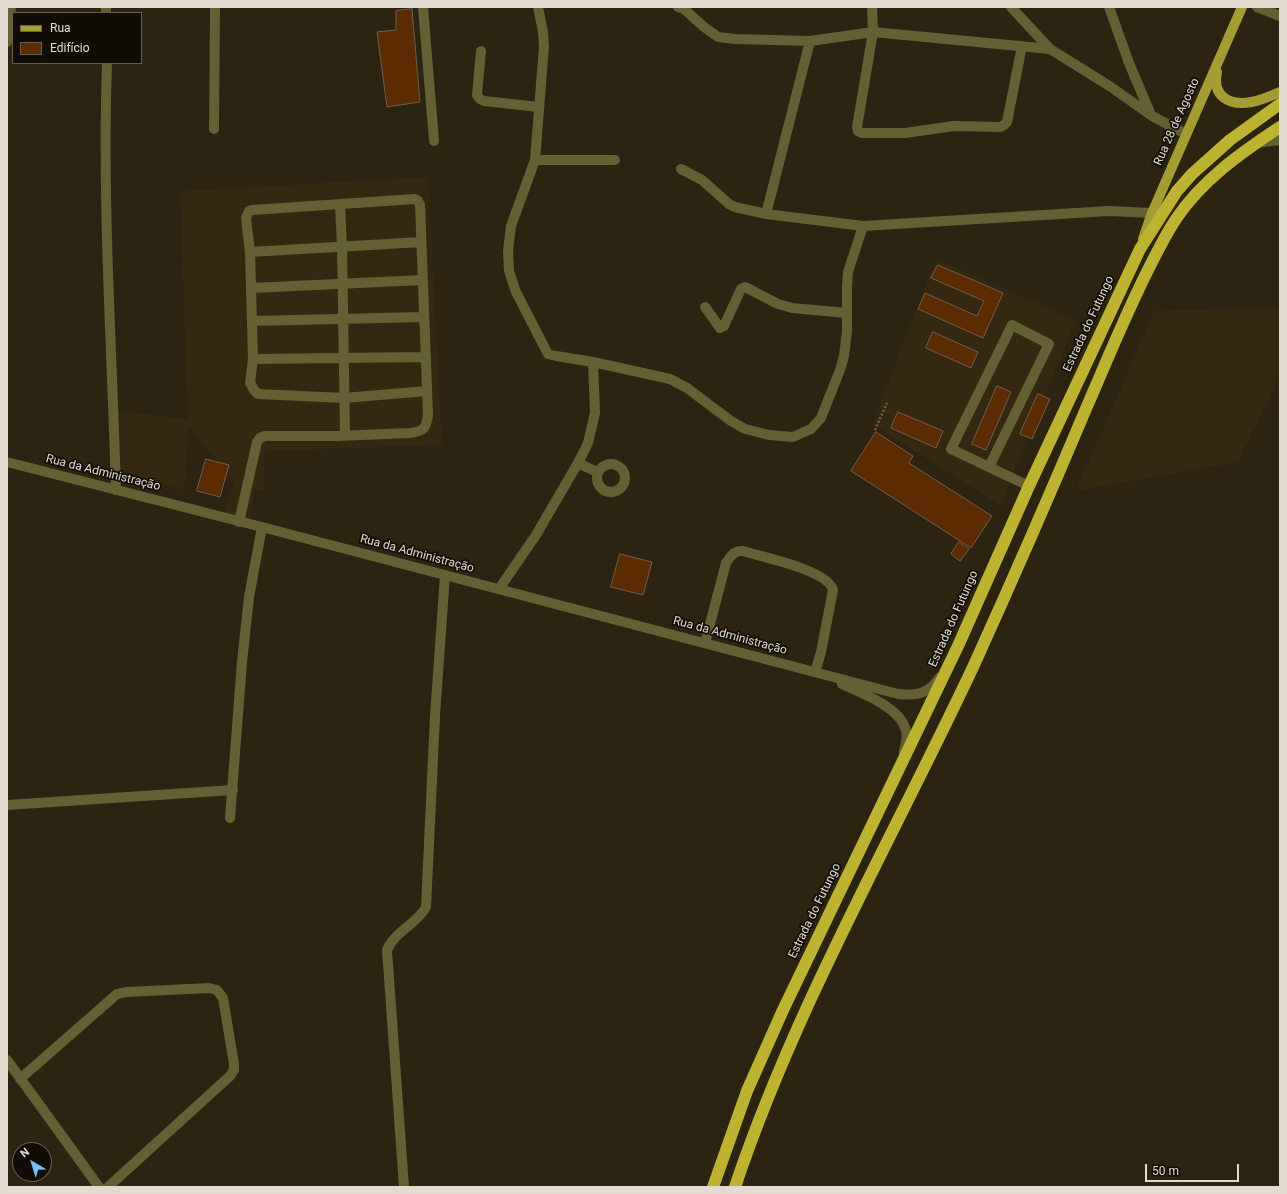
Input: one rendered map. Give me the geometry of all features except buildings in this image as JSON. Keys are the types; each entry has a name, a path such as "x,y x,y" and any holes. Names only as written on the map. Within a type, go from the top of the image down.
{"highway":[{"name":"Estrada do Futungo","path":"713,1187 747,1092 783,1010 958,646 1028,486 1140,249 1177,191 1192,174 1230,140 1280,104"},
{"path":"735,1187 767,1102 802,1021 843,932 892,835 973,666 1051,492 1132,302 1177,217 1210,180 1256,143 1280,127"}],"main road":[{"name":"Rua 28 de Agosto","path":"1140,249 1152,213 1242,7"},
{"path":"1221,54 1216,74 1216,84 1219,94 1227,100 1236,103 1246,103 1280,92"}],"street":[{"path":"7,42 11,7"},
{"path":"214,129 215,7"},
{"path":"423,7 434,141"},
{"path":"538,7 544,32 544,46 535,160 511,226 508,251 509,271 516,292 548,354 670,379 687,388 731,421 745,429 769,435 793,438 811,429 821,418 844,356 847,331 848,272 863,226"},
{"path":"872,7 873,32 857,127 858,131 862,133 905,133 954,126 1004,126 1007,122 1022,46"},
{"path":"1011,7 1050,49 1111,87 1152,116 1186,134"},
{"path":"1109,7 1128,63 1152,116"},
{"path":"1257,7 1280,16"},
{"path":"683,8 704,27 718,37 734,40 810,41 873,32 1050,49"},
{"path":"766,214 810,41"},
{"path":"481,51 477,95 480,99 484,101 539,107"},
{"path":"107,64 105,122 107,249 116,490"},
{"path":"1256,143 1280,140"},
{"path":"535,160 615,160"},
{"path":"681,169 702,180 729,204 735,207 766,214 863,226 1109,212 1152,213"},
{"path":"239,522 257,442 260,438 265,436 410,433 421,431 427,425 428,415 420,205 418,201 415,199 252,210 249,212 246,218 250,252 253,359 250,382 254,390 258,394 344,398 427,391"},
{"path":"340,205 343,283 345,435"},
{"path":"250,252 421,242"},
{"path":"251,288 422,280"},
{"path":"705,307 720,328 722,328 741,289 745,287 778,304 792,308 847,313"},
{"path":"252,321 424,318"},
{"path":"989,467 1049,344 1012,325 951,449 1028,486"},
{"path":"253,359 426,357"},
{"path":"500,589 536,535 588,443 594,414 593,362"},
{"name":"Rua da Administração","path":"7,462 239,522 262,526 818,672"},
{"path":"578,463 597,472"},
{"path":"230,818 248,604 262,526"},
{"path":"705,643 726,562 732,554 742,551 805,570 819,576 830,584 833,590 818,672"},
{"path":"404,1187 387,950 390,942 422,915 426,907 435,716 445,575"},
{"path":"818,672 898,694 920,694 930,689 937,681 958,646"},
{"path":"818,672 881,703 902,722 906,730 906,741 899,770"},
{"path":"7,805 233,790"},
{"path":"20,1079 117,994 128,992 209,988 217,990 223,998 234,1070 230,1076 108,1187"},
{"path":"7,1060 99,1187"}],"path":[{"path":"875,430 887,403"}],"shaded area":[{"path":"428,177 442,445 264,451 264,490 255,489 250,522 223,517 234,482 189,427 184,490 120,473 119,411 188,419 180,191"},
{"path":"936,259 1076,320 1000,505 872,424"},
{"path":"1280,307 1280,376 1238,462 1076,491 1154,311"}]}
